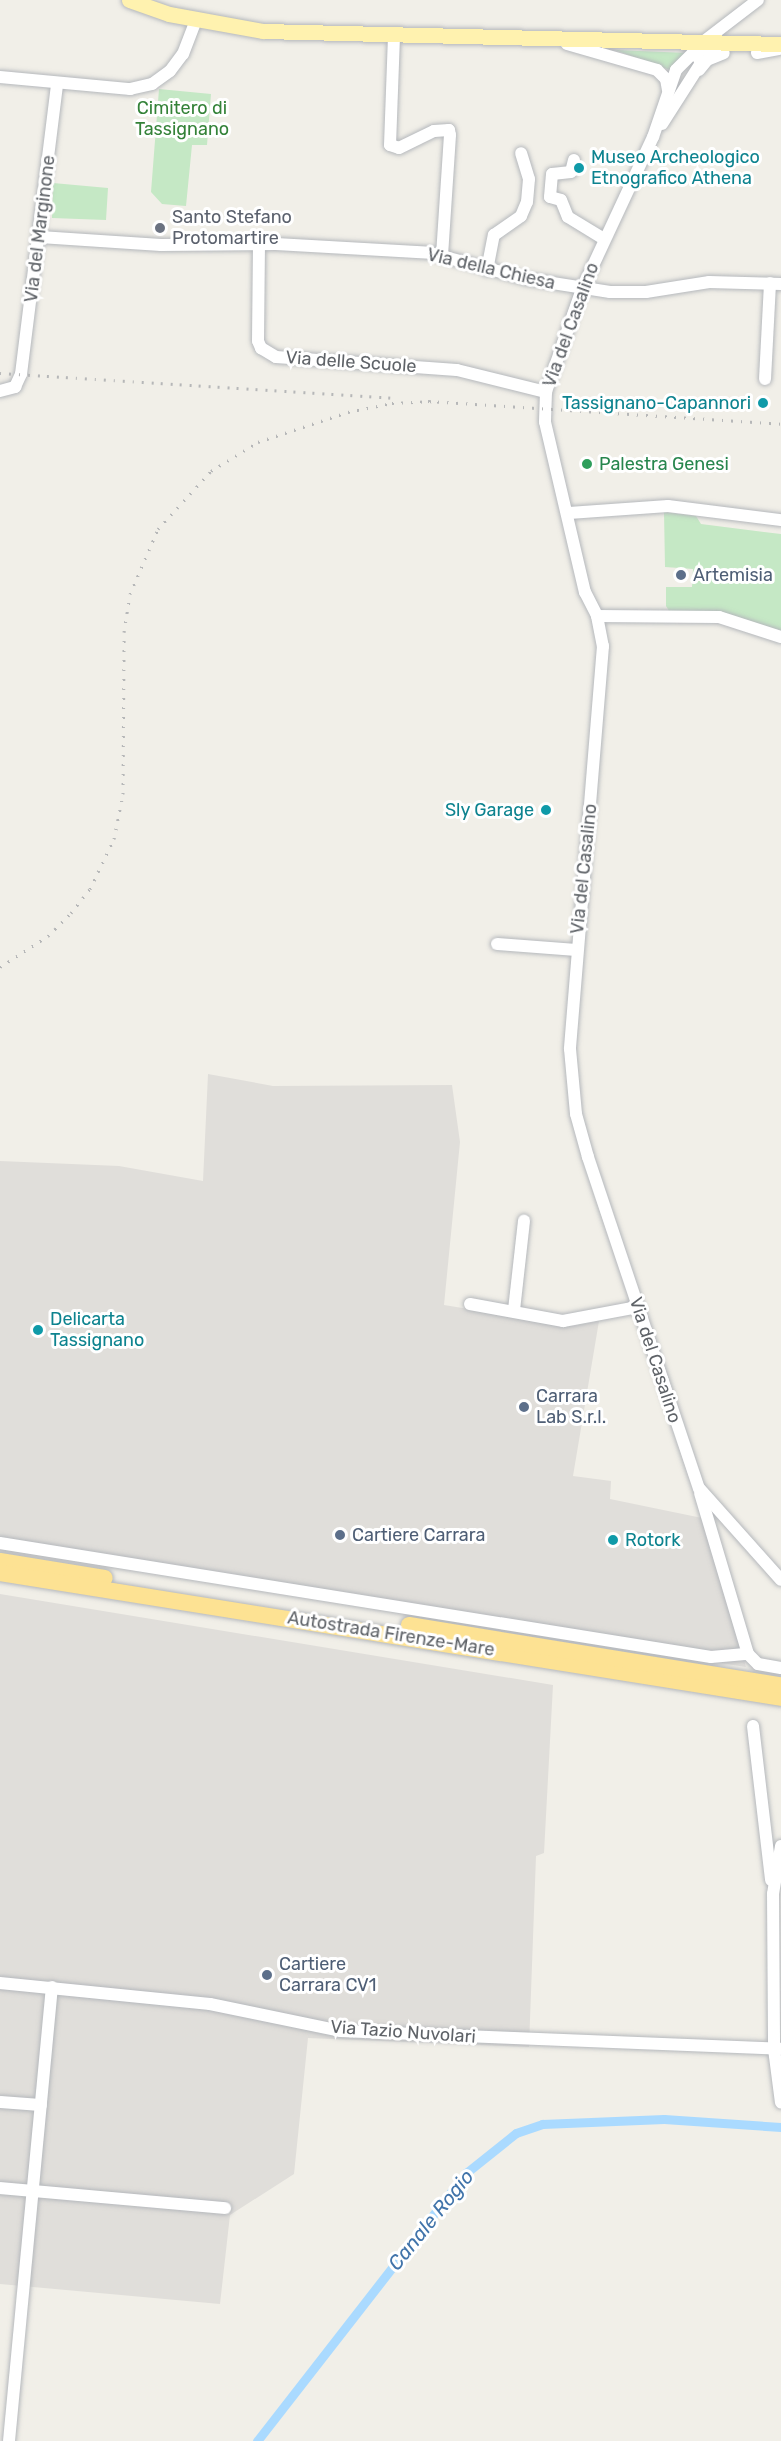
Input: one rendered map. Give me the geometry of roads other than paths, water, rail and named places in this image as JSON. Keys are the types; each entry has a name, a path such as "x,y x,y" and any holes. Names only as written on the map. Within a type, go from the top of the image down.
{"highway":[{"name":"Autostrada Firenze-Mare","path":"0,1561 781,1685"},
{"name":"Autostrada Firenze-Mare","path":"0,1573 781,1698"}],"main road":[{"path":"129,0 196,20 263,31 503,39 637,39 723,52 757,53 780,47"},
{"path":"503,39 698,49 739,44 780,47"}],"street":[{"path":"653,137 676,70 758,0"},
{"path":"0,77 130,89 152,84 178,62 196,20"},
{"path":"394,36 390,146 399,148 434,131 449,130 442,255"},
{"path":"567,44 657,70 666,79 668,91"},
{"path":"697,73 701,63 698,49"},
{"path":"653,137 707,60 723,52"},
{"name":"Via del Marginone","path":"0,391 15,387 21,374 40,237 57,84"},
{"name":"Via del Casalino","path":"653,137 582,289 546,392 545,422 569,513 585,592 597,616 603,646 602,691 576,950 570,1049 576,1114 699,1488 781,1580"},
{"path":"487,270 494,235 521,216 527,202 529,178 521,153"},
{"path":"574,160 572,172 552,174 550,197 561,200 568,217 604,239"},
{"name":"Via della Chiesa","path":"40,237 161,245 260,244 442,255 487,270 582,289 646,292 709,282 775,284"},
{"name":"Via delle Scuole","path":"260,244 258,341 261,348 276,357 457,370 546,392"},
{"path":"765,379 775,284"},
{"path":"569,513 668,506 781,520"},
{"path":"597,616 719,617 781,637"},
{"path":"497,944 576,950"},
{"path":"514,1310 524,1221"},
{"path":"470,1304 569,1321 638,1307"},
{"path":"699,1488 748,1653 758,1664 781,1668"},
{"path":"0,1543 711,1657 748,1653"},
{"path":"753,1726 773,1894 777,2049 781,2103"},
{"path":"773,1894 781,1846"},
{"name":"Via Tazio Nuvolari","path":"0,1983 210,2004 340,2031 777,2049"},
{"path":"9,2441 52,1987"},
{"path":"0,2102 41,2105"},
{"path":"0,2188 225,2208"}],"waterway":[{"name":"Canale Rogio","path":"257,2441 466,2173 516,2133 542,2124 664,2119 781,2127"}],"railway":[{"path":"0,373 392,398"},
{"path":"428,401 781,424"},
{"path":"0,967 48,936 71,913 90,889 114,839 123,794 124,632 130,594 158,529 211,471 258,442 348,412 392,403 435,401"}],"place":[{"name":"Museo Archeologico Etnografico Athena","path":"579,168"},
{"name":"Santo Stefano Protomartire","path":"160,228"},
{"name":"Tassignano-Capannori","path":"763,403"},
{"name":"Palestra Genesi","path":"587,464"},
{"name":"Artemisia","path":"681,575"},
{"name":"Sly Garage","path":"546,810"},
{"name":"Delicarta Tassignano","path":"38,1330"},
{"name":"Carrara Lab S.r.l.","path":"524,1407"},
{"name":"Cartiere Carrara","path":"340,1535"},
{"name":"Rotork","path":"613,1540"},
{"name":"Cartiere Carrara CV1","path":"267,1975"}],"park label":[{"name":"Cimitero di Tassignano","path":"182,119"}]}
